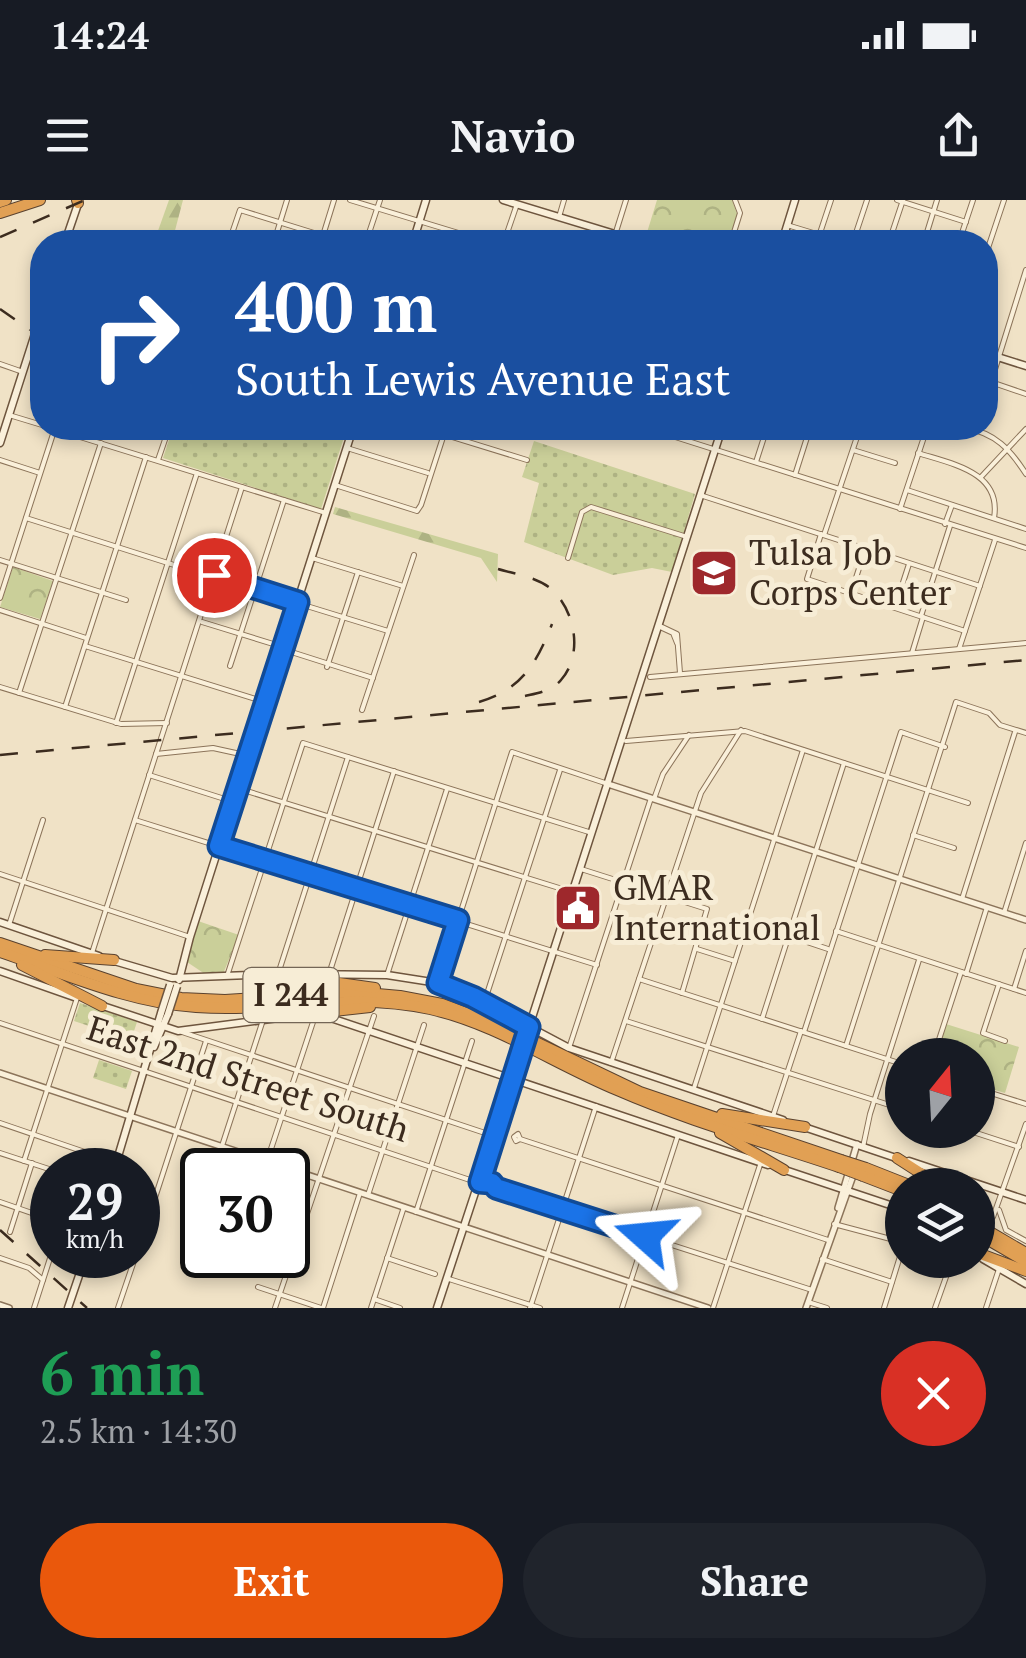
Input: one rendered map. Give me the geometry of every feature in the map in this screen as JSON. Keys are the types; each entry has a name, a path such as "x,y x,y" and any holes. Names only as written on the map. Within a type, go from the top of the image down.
{"highway":[{"path":"0,213 40,200"},
{"name":"I 244","path":"0,944 136,989 194,1000 339,992 400,996 442,1004 485,1018 602,1075 885,1178"},
{"path":"0,952 102,1006"},
{"name":"I 244","path":"0,952 128,994 178,1006 227,1008 353,1000 431,1010 491,1029 610,1088 692,1118 840,1163"},
{"path":"28,953 114,960"},
{"path":"276,974 362,984 400,996"},
{"path":"316,1014 364,1007 431,1010"},
{"path":"681,1106 804,1127"},
{"path":"692,1118 784,1170"},
{"path":"896,1158 912,1168"},
{"name":"I 244","path":"865,1172 885,1182"},
{"path":"995,1235 998,1238"},
{"path":"995,1236 1026,1254"},
{"path":"995,1244 1026,1262"},
{"path":"995,1260 1026,1272"}],"main road":[{"path":"417,230 426,200"},
{"path":"504,200 600,230"},
{"path":"786,230 795,200"},
{"path":"69,230 78,201"},
{"path":"0,443 30,350"},
{"path":"998,357 1026,366"},
{"path":"121,1148 184,963 349,440"},
{"path":"438,1308 718,440"},
{"path":"0,922 175,982 276,974 387,974 438,983 569,1048 1026,1200"},
{"path":"184,963 204,977"},
{"path":"0,971 178,1031 316,1014 885,1203"},
{"path":"995,1266 1026,1284"},
{"path":"68,1308 78,1278"}],"street":[{"path":"278,230 288,200"},
{"path":"325,230 334,200"},
{"path":"350,200 449,230"},
{"path":"370,230 380,200"},
{"path":"559,217 564,200"},
{"path":"614,230 626,200"},
{"path":"735,200 740,213 735,230"},
{"path":"822,230 831,200"},
{"path":"856,230 866,200"},
{"path":"892,230 901,200 966,222"},
{"path":"928,230 937,200"},
{"path":"964,230 973,200"},
{"path":"994,230 1004,200"},
{"path":"508,230 516,204"},
{"path":"233,230 240,210 300,230"},
{"path":"787,225 804,230"},
{"path":"998,357 1026,270"},
{"path":"0,364 23,372"},
{"path":"998,384 1026,394"},
{"path":"9,415 30,421"},
{"path":"981,477 1026,429"},
{"path":"0,598 50,440"},
{"path":"91,440 326,513"},
{"path":"158,460 165,440"},
{"path":"335,486 419,510 441,440"},
{"path":"470,440 527,460"},
{"path":"686,440 1026,548"},
{"path":"756,462 763,440"},
{"path":"795,475 806,440"},
{"path":"856,440 806,579 965,631"},
{"path":"900,509 923,440"},
{"path":"997,440 1010,449 1026,474"},
{"path":"19,693 100,443"},
{"path":"346,448 430,474"},
{"path":"853,450 895,463"},
{"path":"918,453 981,477 994,498 994,518"},
{"path":"65,707 146,457"},
{"path":"0,460 40,473"},
{"path":"116,723 197,472"},
{"path":"92,953 242,486"},
{"path":"906,490 1026,528"},
{"path":"700,496 980,586"},
{"path":"230,666 284,500"},
{"path":"912,653 952,504"},
{"path":"568,558 582,512 592,507 687,537"},
{"path":"26,518 388,632"},
{"path":"959,649 995,540"},
{"path":"851,593 866,548"},
{"path":"362,710 414,556"},
{"path":"312,558 404,586"},
{"path":"0,560 126,600"},
{"path":"895,607 910,562"},
{"path":"327,666 358,572"},
{"path":"0,610 87,638"},
{"path":"200,621 373,678"},
{"path":"658,626 676,632 681,675"},
{"path":"650,677 1026,643"},
{"path":"85,646 265,702"},
{"path":"0,688 116,723 167,723"},
{"path":"846,1046 956,702 988,713 996,723 1026,733"},
{"path":"612,1062 702,788 741,730"},
{"path":"626,740 741,730 968,804"},
{"path":"962,899 1016,730"},
{"path":"773,1116 901,732 944,746"},
{"path":"569,1048 652,799 689,735"},
{"path":"227,976 303,742 592,833"},
{"path":"156,754 213,748 248,756"},
{"path":"693,1090 803,750"},
{"path":"438,983 512,752 1026,920"},
{"path":"276,974 348,756"},
{"path":"762,1019 844,763"},
{"path":"484,1003 560,768"},
{"path":"329,974 394,771"},
{"path":"150,775 234,802"},
{"path":"238,788 573,892"},
{"path":"387,974 448,788"},
{"path":"9,925 43,820"},
{"path":"135,820 597,965"},
{"path":"914,835 954,848"},
{"path":"1004,913 1026,843"},
{"path":"581,868 708,910 682,993"},
{"path":"0,874 190,937"},
{"path":"940,1038 988,907"},
{"path":"748,922 830,950"},
{"path":"836,931 1026,993"},
{"path":"696,949 735,962"},
{"path":"1014,989 1026,950"},
{"path":"895,1038 920,958"},
{"path":"639,979 885,1058"},
{"path":"998,984 983,1033 1005,1041"},
{"path":"24,1161 77,998"},
{"path":"272,1148 316,1014"},
{"path":"275,1308 374,1016"},
{"path":"0,1073 221,1148 263,1020"},
{"path":"625,1021 885,1104"},
{"name":"East 2nd Street South","path":"0,1023 812,1290"},
{"path":"258,1287 322,1308 383,1150 424,1025"},
{"path":"178,1031 494,1136"},
{"path":"160,1181 206,1041"},
{"path":"416,1212 472,1041"},
{"path":"827,1308 807,1305 885,1068"},
{"path":"995,1094 1026,1104"},
{"path":"530,1306 596,1106"},
{"path":"0,1124 68,1148"},
{"path":"995,1213 1026,1124"},
{"path":"622,1308 678,1135"},
{"path":"520,1139 828,1240"},
{"path":"995,1139 1019,1147"},
{"path":"0,1153 30,1163"},
{"path":"310,1176 711,1308 761,1162"},
{"path":"10,1232 30,1170"},
{"path":"0,1202 30,1212"},
{"path":"999,1205 1001,1220 1009,1233 1026,1242"},
{"path":"371,1308 404,1207"},
{"path":"834,1224 885,1238"},
{"path":"0,1258 28,1268 43,1280 34,1308"},
{"path":"387,1258 435,1274"},
{"path":"822,1260 892,1282"},
{"path":"986,1308 999,1269"},
{"path":"118,1308 128,1278"},
{"path":"884,1308 893,1278"},
{"path":"935,1308 946,1278"},
{"path":"448,1279 540,1308"},
{"path":"374,1299 400,1308"},
{"path":"0,1305 9,1308"}],"green space":[{"path":"169,200 183,200 175,230 158,230"},
{"path":"657,200 732,200 738,216 734,230 648,230"},
{"path":"169,440 343,440 321,509 163,458"},
{"path":"534,441 695,494 672,572 652,568 613,575 524,542 539,483 522,477"},
{"path":"335,507 498,554 497,582 481,558 333,514"},
{"path":"13,567 53,581 40,619 0,607"},
{"path":"198,921 239,935 223,974 205,974 187,962"},
{"path":"80,1003 137,1022 131,1040 74,1021"},
{"path":"946,1024 990,1038 941,1038"},
{"path":"995,1039 1019,1047 1005,1093 995,1090"},
{"path":"99,1060 132,1071 126,1089 93,1078"}],"railway":[{"path":"0,237 85,200"},
{"path":"0,309 30,330"},
{"path":"498,569 532,578 550,588 566,608 574,632 572,658 561,680 549,689 525,696"},
{"path":"479,702 506,690 526,673 552,624"},
{"path":"0,755 1026,660"},
{"path":"0,1230 87,1308"}],"place":[{"name":"Tulsa Job Corps Center","path":"714,573"},
{"name":"GMAR International","path":"578,908"}],"route":[{"path":"214,575 298,602 219,846 458,920 438,983 529,1027 480,1182 645,1236"}]}
